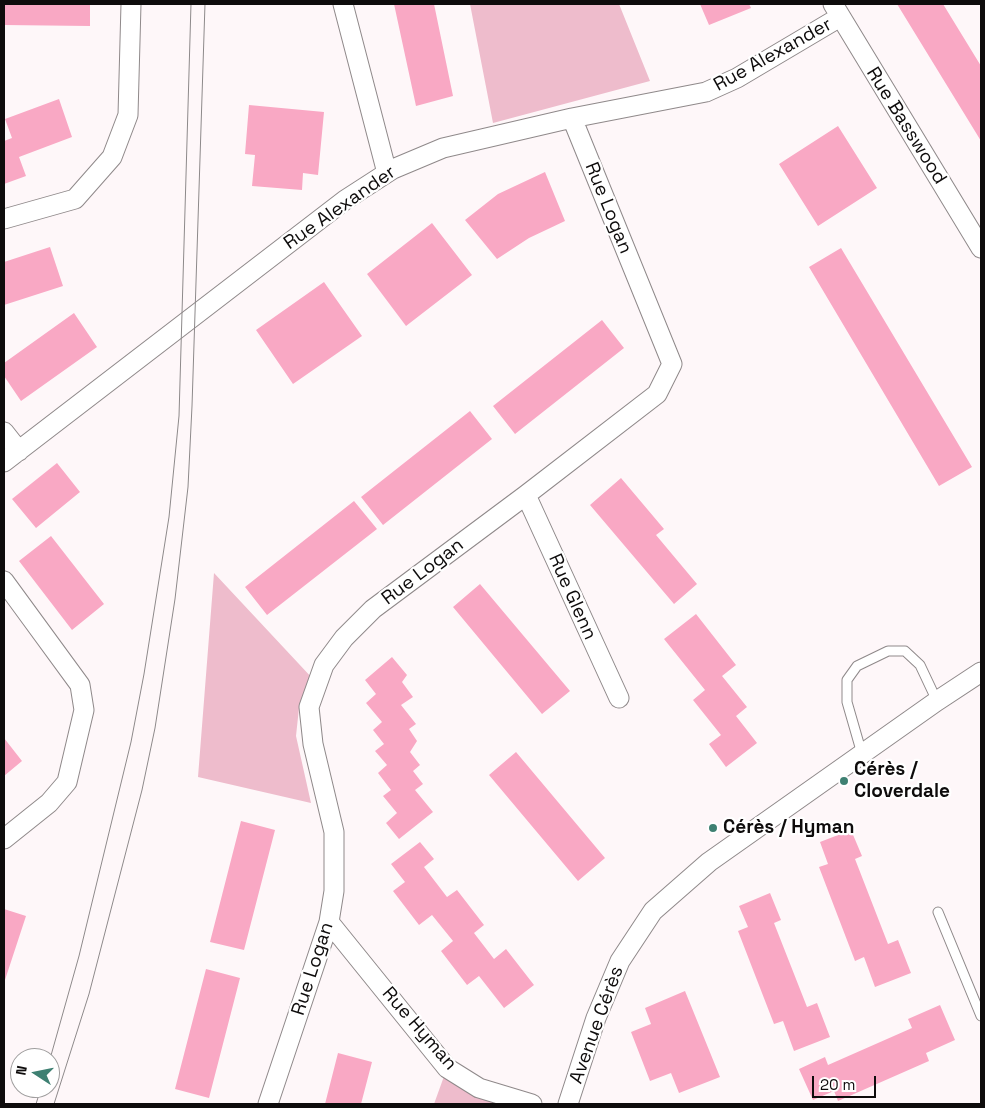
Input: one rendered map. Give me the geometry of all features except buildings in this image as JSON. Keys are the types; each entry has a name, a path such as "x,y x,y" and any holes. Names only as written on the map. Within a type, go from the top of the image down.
{"street":[{"path":"4,219 75,199 112,157 128,115 131,4"},
{"path":"343,4 387,173"},
{"name":"Rue Alexander","path":"4,462 338,206 393,169 443,148 572,118 706,92 737,78 836,10"},
{"name":"Rue Basswood","path":"836,10 981,248"},
{"name":"Rue Logan","path":"268,1104 329,922 334,891 334,832 312,744 309,707 324,665 344,638 373,609 657,394 672,364 572,118"},
{"path":"4,432 19,451"},
{"name":"Rue Glenn","path":"526,495 619,698"},
{"path":"4,581 80,685 84,710 67,782 50,803 4,838"},
{"name":"Avenue Cérès","path":"568,1104 596,1018 620,960 653,911 709,862 981,672"},
{"name":"Rue Hyman","path":"329,922 447,1068 480,1088 532,1104"}],"lane":[{"path":"862,754 847,702 847,680 857,666 888,651 905,651 920,665 937,701"},
{"path":"938,912 981,1016"}],"shaded area":[{"path":"470,4 619,4 650,81 493,123"},
{"path":"214,573 313,679 299,708 296,736 311,803 198,777"},
{"path":"447,1068 533,1104 434,1104"}],"tram line":[{"path":"53,1048 79,956 131,742 169,517 179,416 191,4"},
{"path":"54,1104 89,994 142,790 155,728 175,599 188,487 205,4"},
{"path":"36,1104 38,1098"}],"place":[{"name":"Cérès / Cloverdale","path":"844,781"},
{"name":"Cérès / Hyman","path":"713,828"}]}
